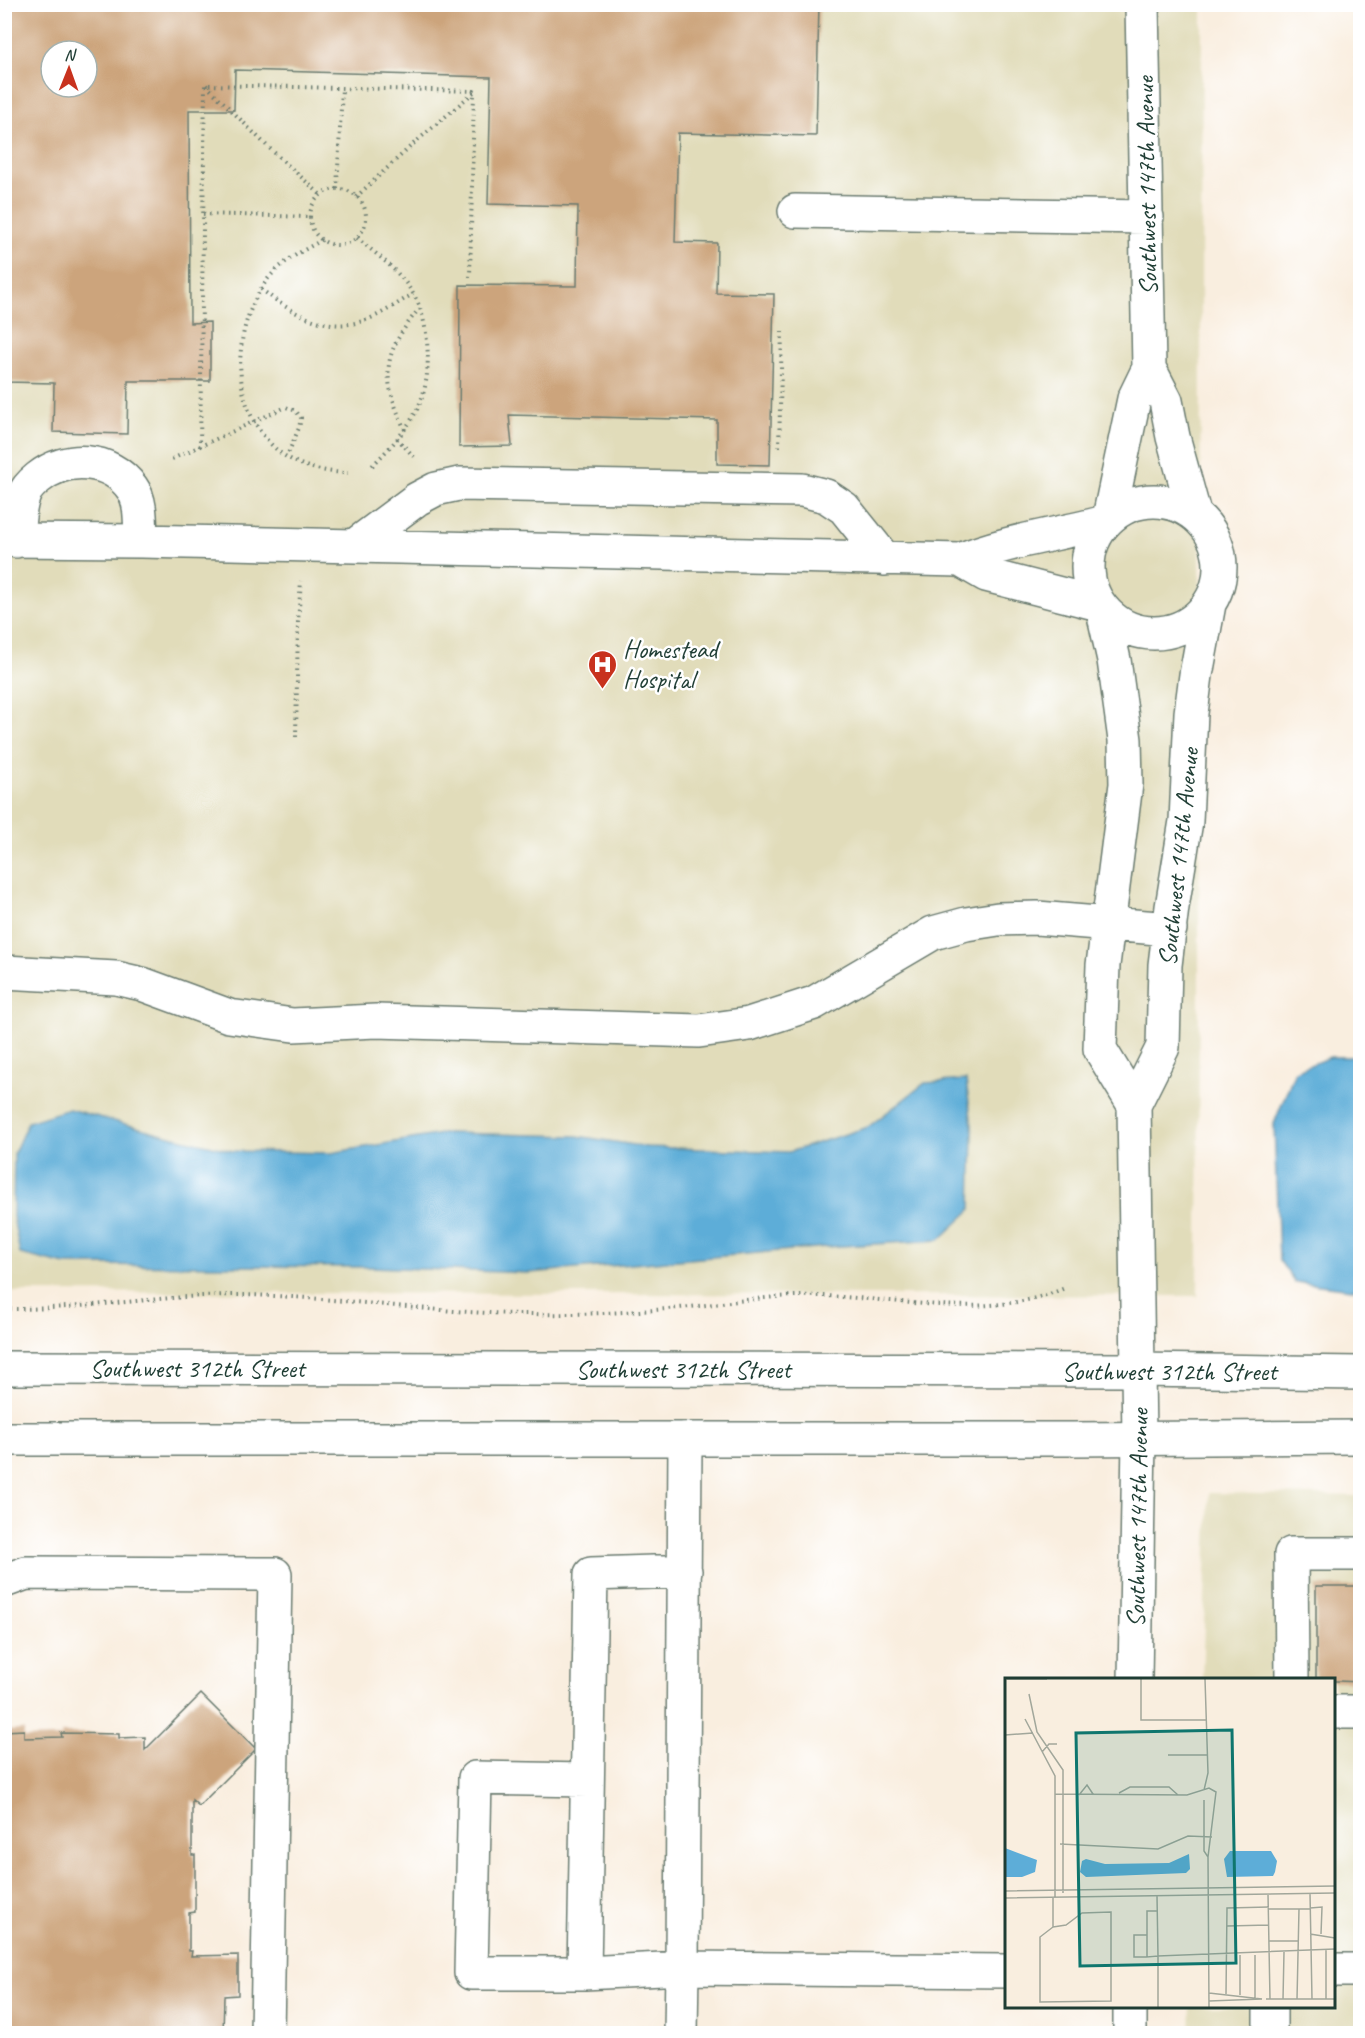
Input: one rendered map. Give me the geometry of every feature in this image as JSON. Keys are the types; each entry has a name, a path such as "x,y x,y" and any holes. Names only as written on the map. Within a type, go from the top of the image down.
{"street":[{"name":"Southwest 147th Avenue","path":"1142,4 1149,368 1166,401 1173,437 1194,513"},
{"path":"795,211 1147,218"},
{"name":"Southwest 147th Avenue","path":"1107,520 1134,399 1149,368"},
{"path":"141,541 140,514 133,489 112,471 100,465 85,462 67,463 48,470 33,483 24,495 10,540 960,560 987,549 1064,533 1107,520 1139,502 1156,501 1173,504 1194,513 1212,536 1218,553 1220,570 1217,588 1209,604 1198,616 1184,626 1167,632 1149,633 1132,630 1116,622 1101,607 1090,588 1087,571 1088,553 1095,536 1107,520"},
{"path":"354,546 417,499 436,489 459,484 729,488 802,490 826,496 844,508 885,559"},
{"path":"960,560 986,575 1101,607"},
{"name":"Southwest 147th Avenue","path":"1135,1678 1138,1370 1134,1105 1163,1047 1165,965 1186,821 1191,713 1209,604"},
{"path":"1101,607 1114,660 1125,740 1125,795 1107,923 1100,1049 1134,1105"},
{"path":"4,972 116,978 142,984 229,1016 293,1025 375,1021 699,1031 749,1024 814,1003 933,933 966,924 998,919 1037,918 1170,929"},
{"name":"Southwest 312th Street","path":"4,1368 1138,1370 1360,1373"},
{"path":"4,1439 1360,1437"},
{"path":"681,2034 685,1439"},
{"path":"1292,1678 1291,1554 1360,1554"},
{"path":"584,1973 591,1574 685,1571"},
{"path":"4,1581 26,1573 275,1574 267,2034"},
{"path":"1335,1712 1360,1712"},
{"path":"587,1780 475,1778 471,1973 584,1973 682,1968 1005,1971"},
{"path":"1335,1970 1360,1970"},
{"path":"1130,2008 1130,2034"},
{"path":"1270,2008 1270,2034"}],"path":[{"path":"206,85 474,91"},
{"path":"206,85 268,147 321,195"},
{"path":"200,447 206,85"},
{"path":"337,189 342,88"},
{"path":"356,197 474,91"},
{"path":"470,277 474,91"},
{"path":"337,189 343,189 356,197 363,205 365,213 365,222 357,238 340,244 322,240 315,233 310,217 312,206 321,195 337,189"},
{"path":"203,214 310,217"},
{"path":"357,238 399,277 413,294 420,308 426,330 428,376 421,402 405,430 371,467"},
{"path":"322,240 292,257 272,273 261,289 245,325 240,354 243,390 255,421 269,443 287,456 311,468 348,473"},
{"path":"261,289 283,306 306,318 319,322 344,324 359,323 372,318 413,294"},
{"path":"405,430 394,401 388,376 388,363 398,337 420,308"},
{"path":"778,447 782,332"},
{"path":"172,459 282,408 291,408 300,414 301,422 287,456"},
{"path":"397,438 414,457"},
{"path":"296,737 298,622 302,572"},
{"path":"4,1309 48,1309 180,1297 242,1295 444,1312 530,1314 637,1311 799,1296 983,1306 1028,1301 1067,1287"}],"shaded area":[{"name":"Homestead Hospital","path":"5,5 1202,5 1198,1296 5,1292"},
{"path":"1209,1493 1360,1496 1360,2033 1190,2034 1191,2008 1335,2008 1335,1678 1202,1678"}],"water":[{"path":"1330,1057 1360,1057 1360,1290 1295,1282 1279,1260 1274,1124 1295,1071"},
{"path":"966,1080 973,1133 971,1210 939,1240 826,1247 529,1273 371,1267 66,1265 20,1254 13,1217 14,1153 28,1122 69,1109 233,1151 331,1153 447,1133 577,1136 647,1147 789,1152 868,1127 925,1083"}],"building":[{"path":"4,4 819,4 816,136 678,133 675,242 717,243 716,293 774,294 770,465 717,464 717,420 509,415 512,446 459,447 460,285 577,286 578,206 488,204 491,77 235,70 234,110 189,110 190,323 210,322 210,381 128,381 127,434 53,432 54,383 5,382 9,182 4,182 4,110 11,110 11,102 4,85"},
{"path":"1316,1586 1360,1586 1360,1682 1316,1678"},
{"path":"201,1694 256,1749 199,1806 192,1800 195,1912 189,1913 189,1951 192,1951 191,1956 238,1955 238,1995 224,1996 223,2034 4,2034 4,1731 24,1730 24,1738 62,1737 61,1733 119,1734 119,1738 145,1737 145,1750"}],"place":[{"name":"Homestead Hospital","path":"602,690"}]}
